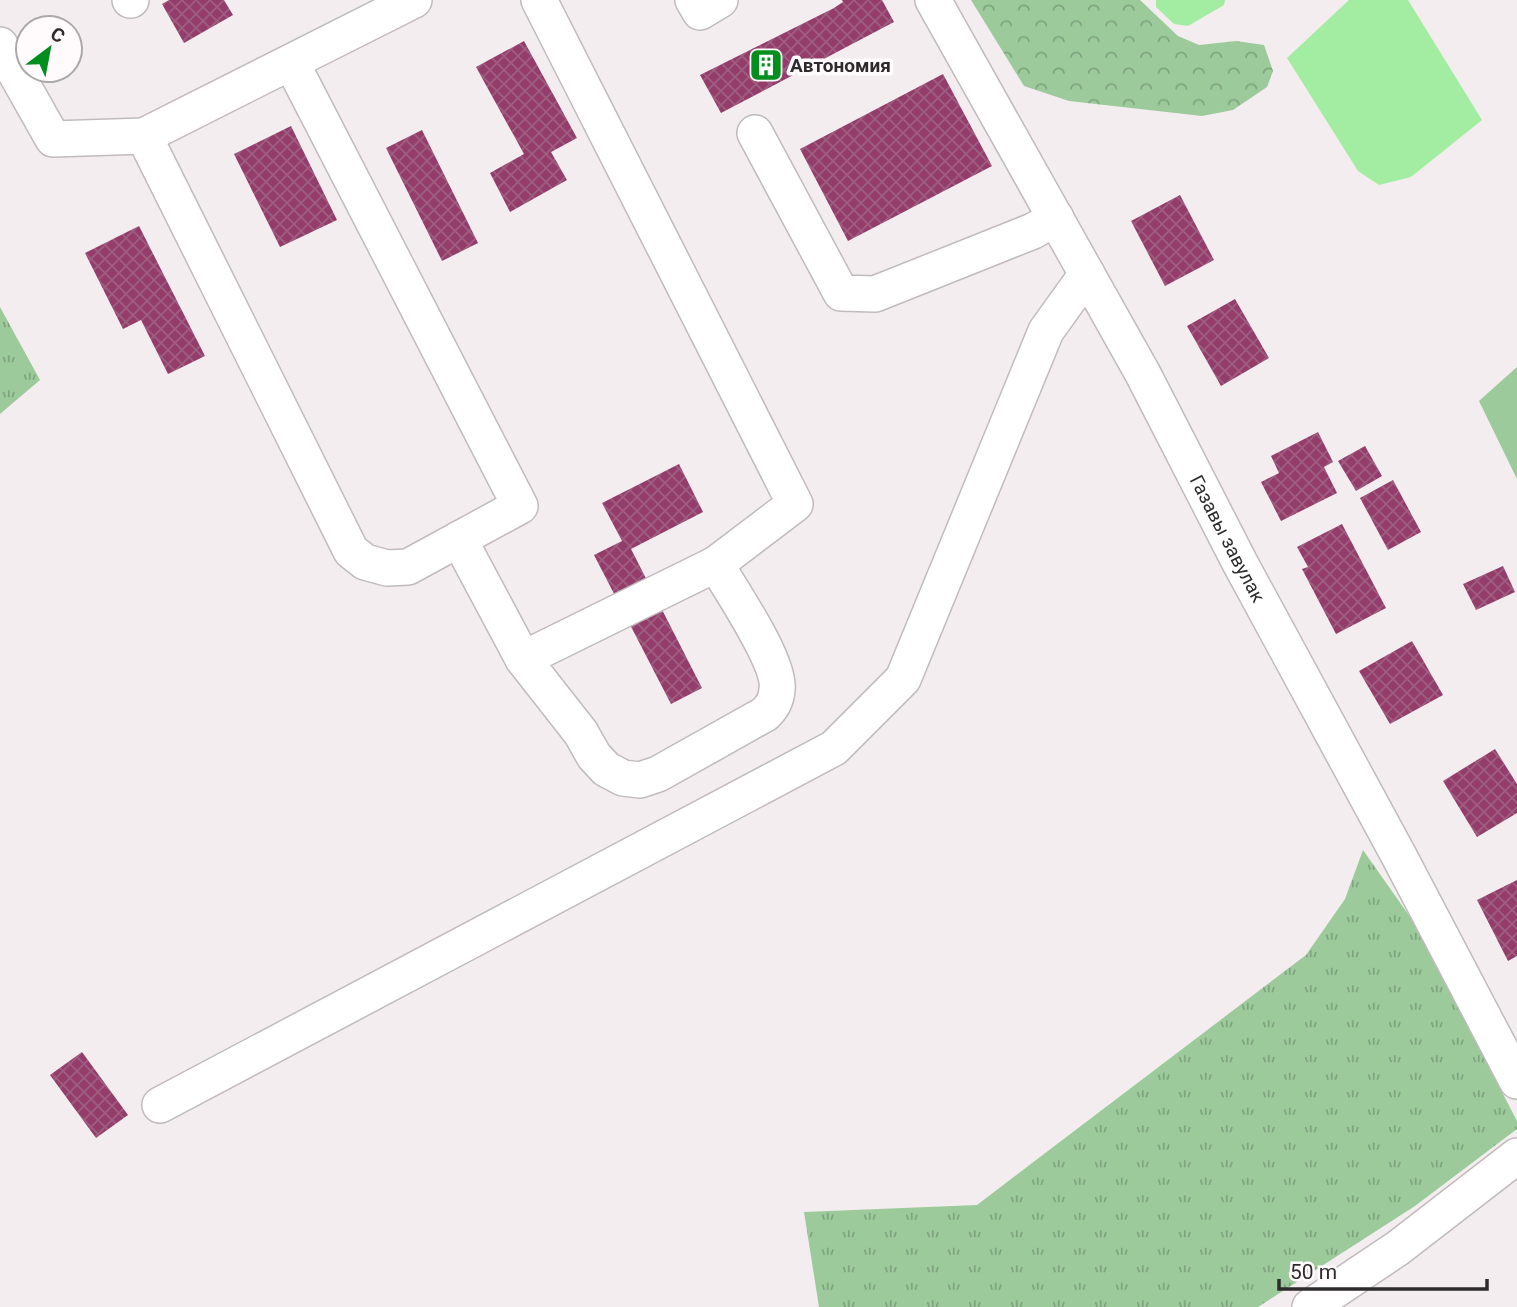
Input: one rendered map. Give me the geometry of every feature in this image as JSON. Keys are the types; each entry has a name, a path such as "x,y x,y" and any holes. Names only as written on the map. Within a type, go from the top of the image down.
{"street":[{"path":"0,45 53,139 144,136 414,0"},
{"path":"523,659 716,564 795,504 539,0"},
{"path":"693,0 700,12 720,0"},
{"name":"Газавы завулак","path":"933,0 1143,374 1240,563 1517,1081"},
{"path":"144,136 351,551 365,562 387,568 408,567 520,506 291,62"},
{"path":"755,133 841,293 875,294 1033,231 1056,218"},
{"path":"160,1105 834,748 904,679 1046,331 1087,274"},
{"path":"459,539 523,659 581,733 594,756 606,769 623,778 640,780 658,774 765,714 774,705 778,689 770,659 716,564"},
{"path":"1310,1307 1398,1248 1517,1156"}],"green space":[{"path":"971,0 1140,0 1178,36 1199,45 1236,41 1264,45 1273,71 1267,87 1233,110 1202,116 1069,101 1024,86"},
{"path":"0,307 40,380 0,414"},
{"path":"1517,367 1517,479 1479,401"},
{"path":"1363,850 1415,924 1517,1121 1517,1129 1415,1206 1258,1307 819,1307 804,1212 977,1205 1306,955 1345,899"}],"shaded area":[{"path":"1156,0 1225,0 1224,5 1188,26 1174,24 1156,7"},
{"path":"1349,0 1408,0 1482,120 1411,177 1379,185 1358,171 1287,58"}],"building":[{"path":"169,0 224,0 233,15 184,43 162,4"},
{"name":"Автономия","path":"842,0 882,0 894,22 721,113 700,75 834,8 843,2"},
{"path":"524,41 577,138 551,152 567,180 510,212 490,173 524,154 476,67"},
{"path":"943,74 992,166 848,241 800,149"},
{"path":"291,126 337,220 280,247 234,154"},
{"path":"422,130 478,243 442,261 386,148"},
{"path":"1180,195 1214,260 1165,286 1131,221"},
{"path":"139,226 205,356 168,374 141,320 123,329 85,253"},
{"path":"1235,299 1269,358 1221,386 1187,326"},
{"path":"1318,432 1333,462 1324,467 1337,493 1281,521 1261,482 1279,473 1271,456"},
{"path":"1365,446 1382,476 1356,491 1338,461"},
{"path":"679,464 703,512 631,549 702,688 671,704 594,555 622,541 602,503"},
{"path":"1393,480 1421,532 1388,550 1360,498"},
{"path":"1342,524 1386,608 1336,634 1302,569 1308,567 1297,547"},
{"path":"1503,566 1515,592 1476,610 1463,584"},
{"path":"1412,641 1443,695 1390,724 1359,671"},
{"path":"1495,749 1517,784 1517,813 1477,837 1443,781"},
{"path":"1517,880 1517,956 1508,961 1477,900"},
{"path":"82,1052 128,1115 96,1138 50,1075"}],"place":[{"name":"Автономия","path":"766,65"}]}
